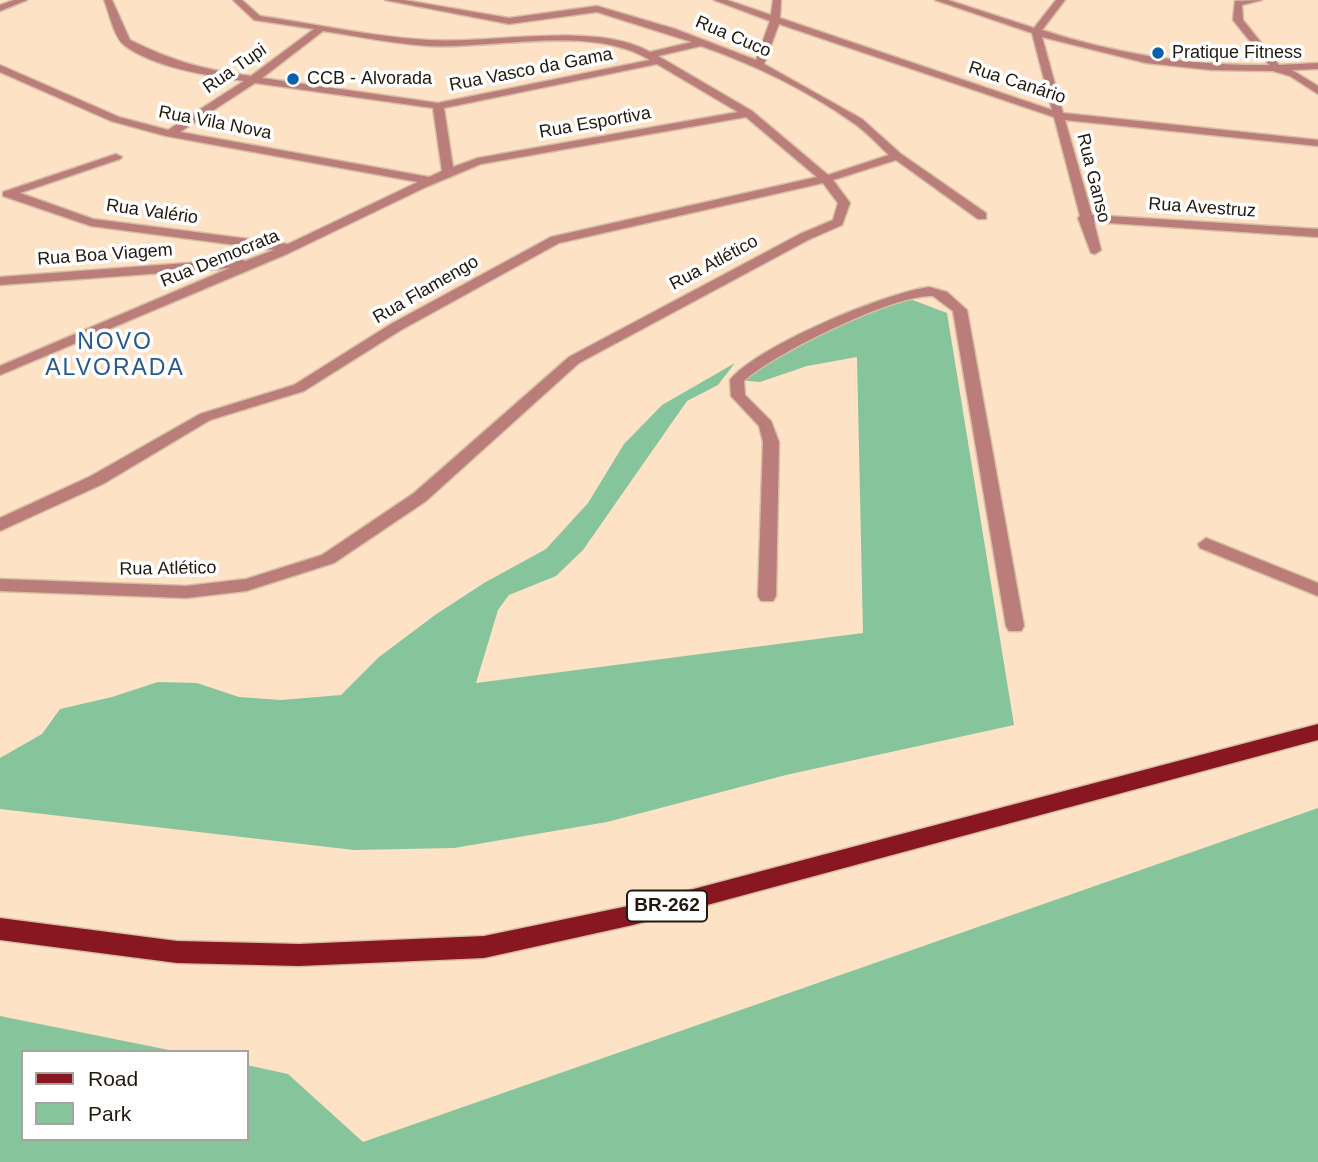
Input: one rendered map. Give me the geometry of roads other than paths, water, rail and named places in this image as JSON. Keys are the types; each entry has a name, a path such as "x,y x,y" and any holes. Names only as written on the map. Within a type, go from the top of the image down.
{"main road":[{"name":"BR-262","path":"0,929 177,952 299,954 484,947 633,915 1318,732"}],"street":[{"path":"0,8 23,0"},
{"name":"Rua Vasco da Gama","path":"108,0 126,42 164,61 251,81 438,106 634,68 655,58 702,43"},
{"name":"Rua Atlético","path":"0,585 186,592 246,586 328,559 420,497 574,360 804,237 838,222 844,203 826,179 748,113 655,58 623,44 586,39 430,43 319,30 257,18 237,0"},
{"name":"Rua Cuco","path":"389,0 428,3 509,22 597,9 672,31 759,65 836,107 858,121 897,156 982,216"},
{"path":"580,0 578,4 597,9"},
{"name":"Rua Canário","path":"718,0 1060,116 1318,143"},
{"path":"759,65 775,21 777,0"},
{"path":"939,0 1037,31 1143,59 1217,69 1318,66"},
{"path":"1037,31 1061,0"},
{"path":"1258,0 1238,4 1238,20 1277,69 1294,74 1318,91"},
{"name":"Rua Tupi","path":"170,134 251,81 319,30"},
{"name":"Rua Ganso","path":"1037,31 1084,218 1095,250"},
{"name":"Rua Vila Nova","path":"0,68 115,119 170,134 433,181"},
{"path":"438,106 448,172"},
{"name":"Rua Esportiva","path":"448,172 478,161 748,113"},
{"name":"Rua Flamengo","path":"0,525 97,480 205,417 299,387 396,327 555,240 826,179 897,156"},
{"path":"5,194 116,157"},
{"name":"Rua Democrata","path":"0,371 254,262 293,249 448,172"},
{"name":"Rua Valério","path":"5,194 91,222 293,249"},
{"name":"Rua Avestruz","path":"1084,218 1318,233"},
{"name":"Rua Boa Viagem","path":"0,281 254,262"},
{"path":"767,596 771,442 766,424 738,396 737,380 751,366 818,334 897,297 927,291 946,295 960,310 1015,626"},
{"path":"1206,544 1318,590"}],"place":[{"name":"Pratique Fitness","path":"1158,53"},
{"name":"CCB - Alvorada","path":"293,79"}],"district":[{"name":"NOVO ALVORADA","path":"115,356"}]}
